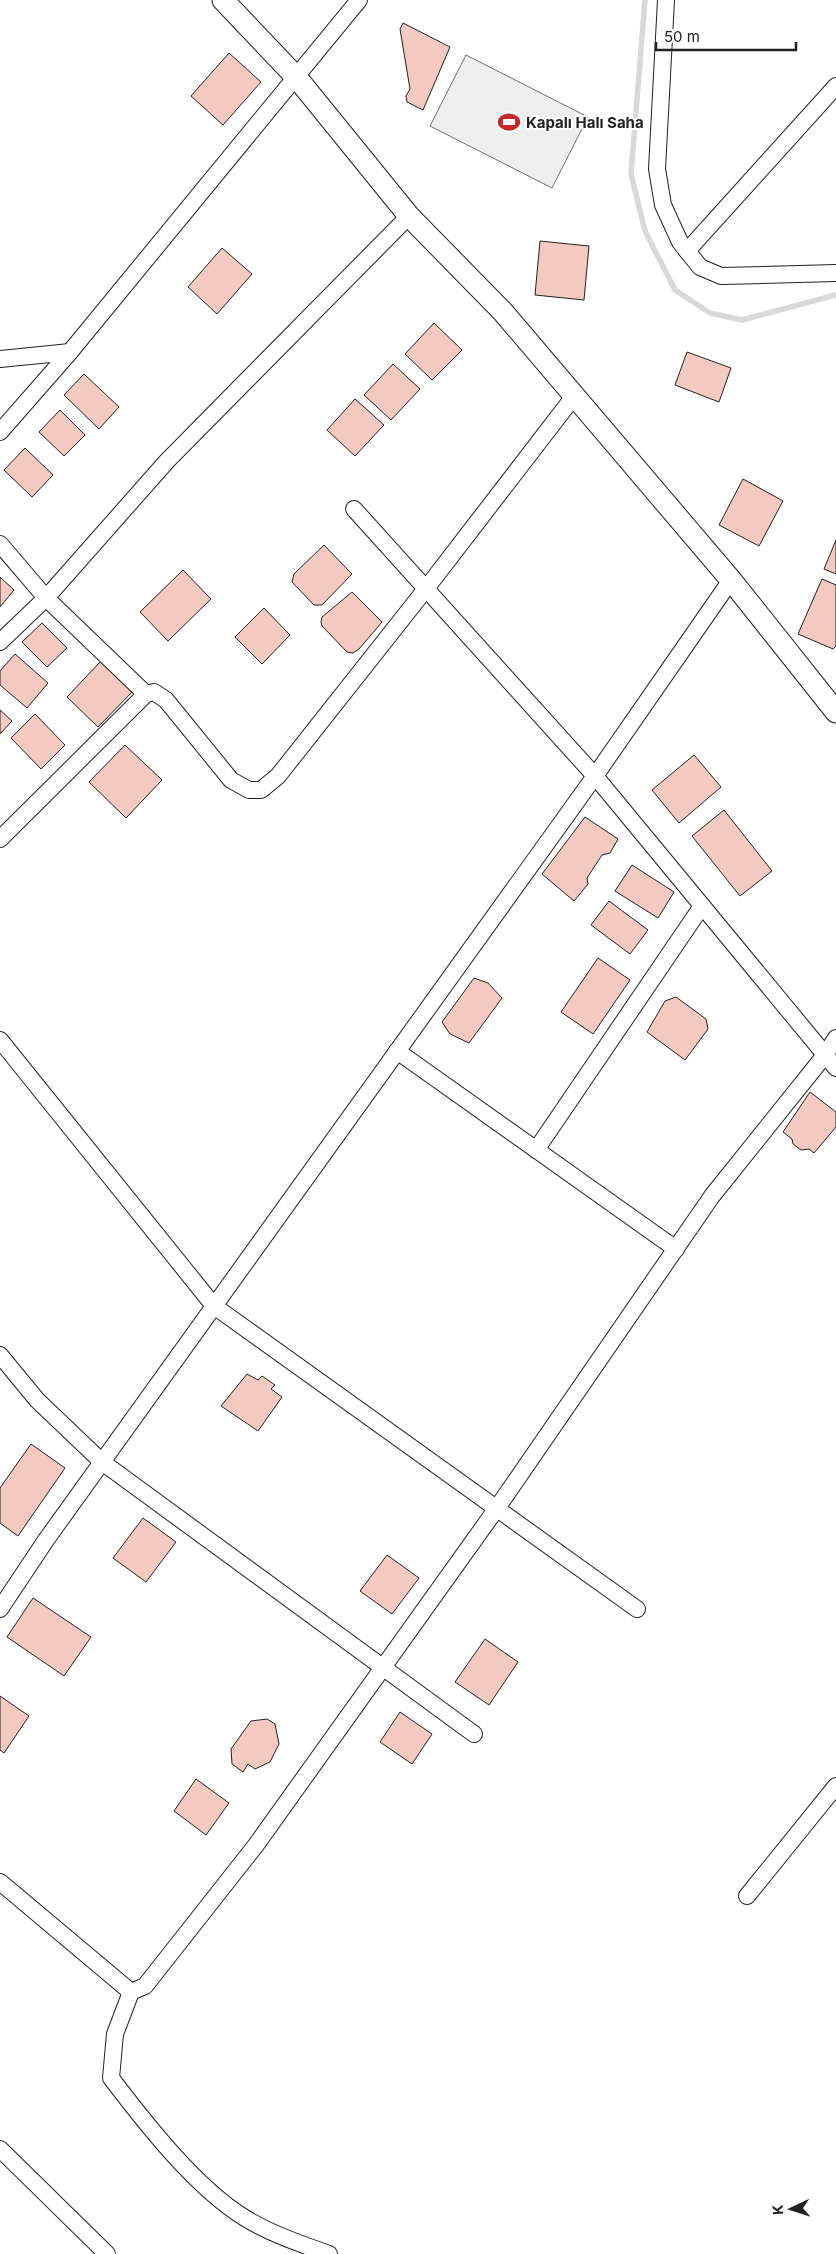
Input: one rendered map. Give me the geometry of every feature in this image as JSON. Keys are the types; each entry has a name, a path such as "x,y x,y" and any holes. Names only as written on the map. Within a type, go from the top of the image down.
{"street":[{"path":"223,0 297,78 409,216 503,312 575,395 732,580 836,712"},
{"path":"0,432 70,352 297,78 359,0"},
{"path":"666,0 657,169 663,205 680,242 700,267 721,276 836,273"},
{"path":"687,251 836,86"},
{"path":"0,642 46,598 167,461 409,216"},
{"path":"0,358 70,352"},
{"path":"0,839 146,694 154,692 166,700 231,780 249,790 262,790 278,776 425,590 575,395"},
{"path":"354,509 425,590 595,776 836,1068"},
{"path":"0,544 46,598 146,694"},
{"path":"0,1609 102,1462 595,776 732,580"},
{"path":"536,1150 702,906"},
{"path":"329,2254 289,2240 245,2218 204,2186 135,2109 111,2078 115,2034 131,1992 145,1986 256,1844 497,1508 712,1196 825,1055 836,1038"},
{"path":"0,1040 214,1306 637,1609"},
{"path":"397,1051 676,1249"},
{"path":"0,1355 37,1400 102,1462 474,1734"},
{"path":"747,1896 836,1786"},
{"path":"0,1882 131,1992"},
{"path":"0,2149 107,2254"}],"shaded area":[{"name":"Kapalı Halı Saha","path":"466,55 588,117 552,188 430,126"}],"building":[{"path":"403,23 450,47 423,110 407,102 406,96 410,89 400,29"},
{"path":"229,53 261,82 223,125 191,96"},
{"path":"540,241 589,246 584,300 535,295"},
{"path":"222,248 252,274 217,314 188,287"},
{"path":"434,323 462,350 432,380 405,354"},
{"path":"687,352 731,368 719,402 675,385"},
{"path":"393,364 420,389 391,420 364,395"},
{"path":"84,374 119,407 99,429 64,395"},
{"path":"355,399 384,425 355,456 327,430"},
{"path":"60,410 85,435 64,456 39,432"},
{"path":"25,448 53,475 32,497 4,470"},
{"path":"743,479 783,501 759,546 719,525"},
{"path":"836,540 836,574 824,569"},
{"path":"324,545 352,574 322,605 314,605 292,582 294,574"},
{"path":"183,570 211,599 168,641 140,612"},
{"path":"0,577 14,590 0,607"},
{"path":"822,579 836,585 836,646 833,649 798,634"},
{"path":"352,592 382,622 359,649 353,653 347,652 322,626 321,622 322,617"},
{"path":"264,608 290,635 262,664 235,637"},
{"path":"42,623 67,648 47,667 22,642"},
{"path":"15,654 48,683 27,708 0,685 0,671"},
{"path":"101,661 133,691 98,727 67,697"},
{"path":"0,710 12,721 0,734"},
{"path":"35,714 65,745 41,769 11,738"},
{"path":"125,745 162,780 126,818 89,782"},
{"path":"694,755 721,787 679,823 652,790"},
{"path":"724,810 772,871 740,896 692,836"},
{"path":"585,817 618,839 610,853 602,855 587,878 588,884 574,901 542,874"},
{"path":"632,865 674,892 658,918 615,891"},
{"path":"609,901 648,930 630,954 591,925"},
{"path":"598,958 630,980 593,1034 561,1012"},
{"path":"474,978 488,983 502,998 469,1043 450,1034 442,1022"},
{"path":"676,997 706,1019 708,1029 685,1060 647,1032 665,1001"},
{"path":"810,1092 836,1112 836,1127 814,1153 809,1149 801,1150 783,1132"},
{"path":"247,1374 258,1380 262,1376 275,1385 271,1389 282,1397 258,1431 221,1406"},
{"path":"31,1444 65,1468 18,1536 0,1523 0,1488"},
{"path":"143,1518 176,1542 146,1582 113,1558"},
{"path":"387,1555 419,1578 392,1614 360,1591"},
{"path":"33,1598 91,1637 64,1676 7,1637"},
{"path":"485,1639 518,1662 489,1705 455,1682"},
{"path":"0,1696 29,1716 4,1753 0,1750"},
{"path":"400,1712 432,1734 412,1764 380,1742"},
{"path":"267,1719 275,1724 279,1744 270,1762 255,1769 248,1764 243,1772 232,1764 231,1749 251,1721"},
{"path":"196,1779 229,1803 206,1835 174,1811"}],"waterway":[{"path":"645,0 631,174 645,231 675,290 710,313 742,320 836,295"}],"place":[{"name":"Kapalı Halı Saha","path":"509,122"}]}
